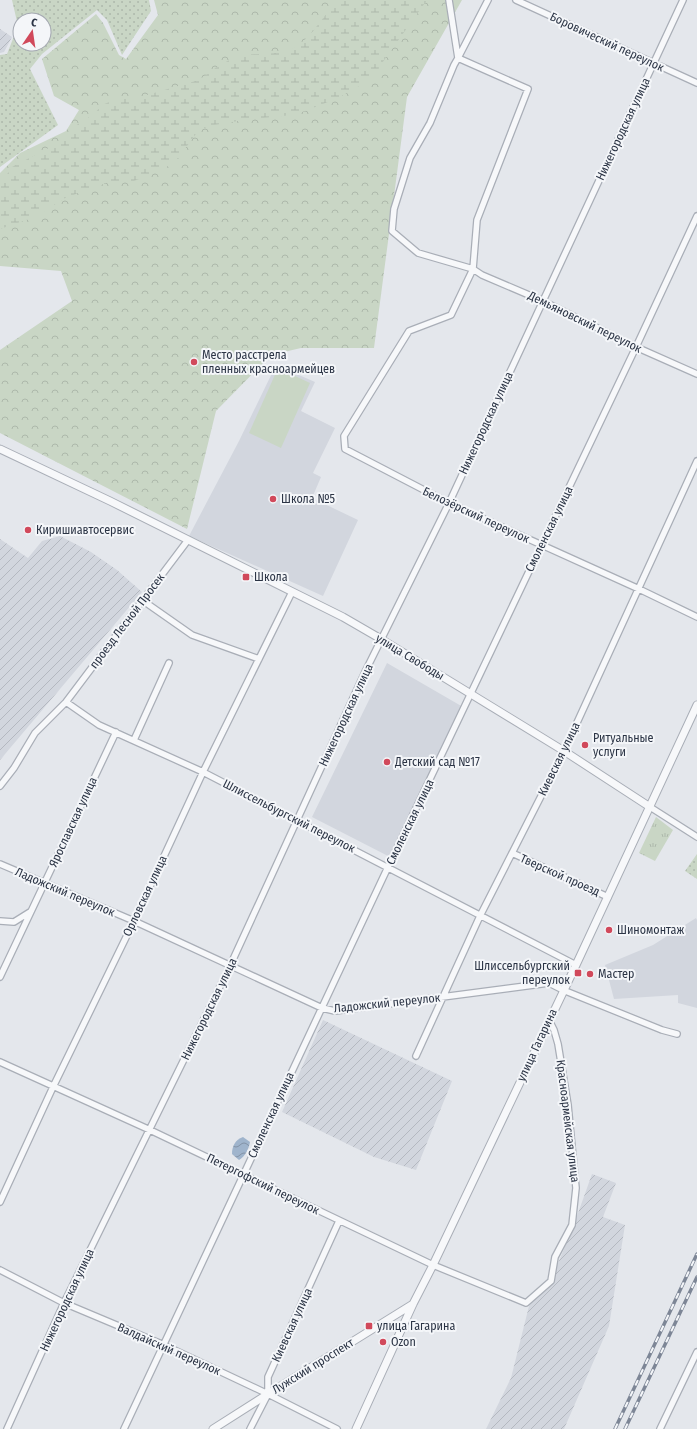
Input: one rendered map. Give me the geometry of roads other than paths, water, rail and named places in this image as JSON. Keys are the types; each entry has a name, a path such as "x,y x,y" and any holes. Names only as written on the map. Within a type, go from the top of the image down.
{"street":[{"path":"449,0 458,58"},
{"path":"458,58 488,0"},
{"name":"Нижегородская улица","path":"7,1429 64,1303 230,966 296,820 381,639 449,503 683,0"},
{"name":"Боровический переулок","path":"519,1 697,83"},
{"path":"458,58 528,89 477,220 473,269"},
{"name":"Демьяновский переулок","path":"458,58 430,123 410,158 394,209 392,231 418,252 473,269 482,275 544,301 636,347 697,374"},
{"name":"Смоленская улица","path":"124,1429 388,867 697,216"},
{"name":"Белозёрский переулок","path":"473,269 451,315 409,331 344,436 344,450 449,503 541,546 639,589 697,617"},
{"name":"улица Свободы","path":"0,449 110,501 343,617 564,751 697,837"},
{"name":"Киевская улица","path":"416,1056 480,916 564,751 697,461"},
{"name":"проезд Лесной Просек","path":"0,786 14,768 36,733 66,702 188,540"},
{"name":"Орловская улица","path":"0,1202 53,1087 134,921 203,772 292,592"},
{"path":"142,600 192,635 259,660"},
{"path":"134,740 169,663"},
{"name":"Шлиссельбургский переулок","path":"66,702 99,725 203,772 576,965"},
{"name":"улица Гагарина","path":"356,1429 413,1304 576,965 697,704"},
{"name":"Ярославская улица","path":"0,977 116,732"},
{"name":"Тверской проезд","path":"512,853 608,897"},
{"name":"Ладожский переулок","path":"0,864 134,921 322,1008 335,1011 549,983 662,1030 677,1034"},
{"path":"0,921 14,922 30,912"},
{"name":"Красноармейская улица","path":"526,1303 551,1281 555,1257 572,1225 576,1188 568,1105 558,1044 549,1020"},
{"name":"Петергофский переулок","path":"0,1062 150,1130 433,1265 526,1303"},
{"name":"Киевская улица","path":"250,1429 268,1394 268,1377 339,1221"},
{"name":"Валдайский переулок","path":"0,1270 64,1303 164,1345 268,1394 337,1429"},
{"name":"Лужский проспект","path":"213,1429 413,1304"},
{"path":"660,1429 697,1352"}],"water":[{"path":"243,1137 250,1142 249,1147 243,1157 239,1160 232,1154 233,1148 234,1144"}],"railway":[{"path":"615,1429 697,1254"},
{"path":"625,1429 697,1277"}],"place":[{"name":"Место расстрела пленных красноармейцев","path":"194,362"},
{"name":"Школа №5","path":"273,499"},
{"name":"Киришиавтосервис","path":"28,530"},
{"name":"Школа","path":"246,577"},
{"name":"Ритуальные услуги","path":"585,745"},
{"name":"Детский сад №17","path":"387,762"},
{"name":"Шиномонтаж","path":"609,930"},
{"name":"Шлиссельбургский переулок","path":"578,973"},
{"name":"Мастер","path":"590,974"},
{"name":"улица Гагарина","path":"369,1326"},
{"name":"Ozon","path":"383,1342"}]}
